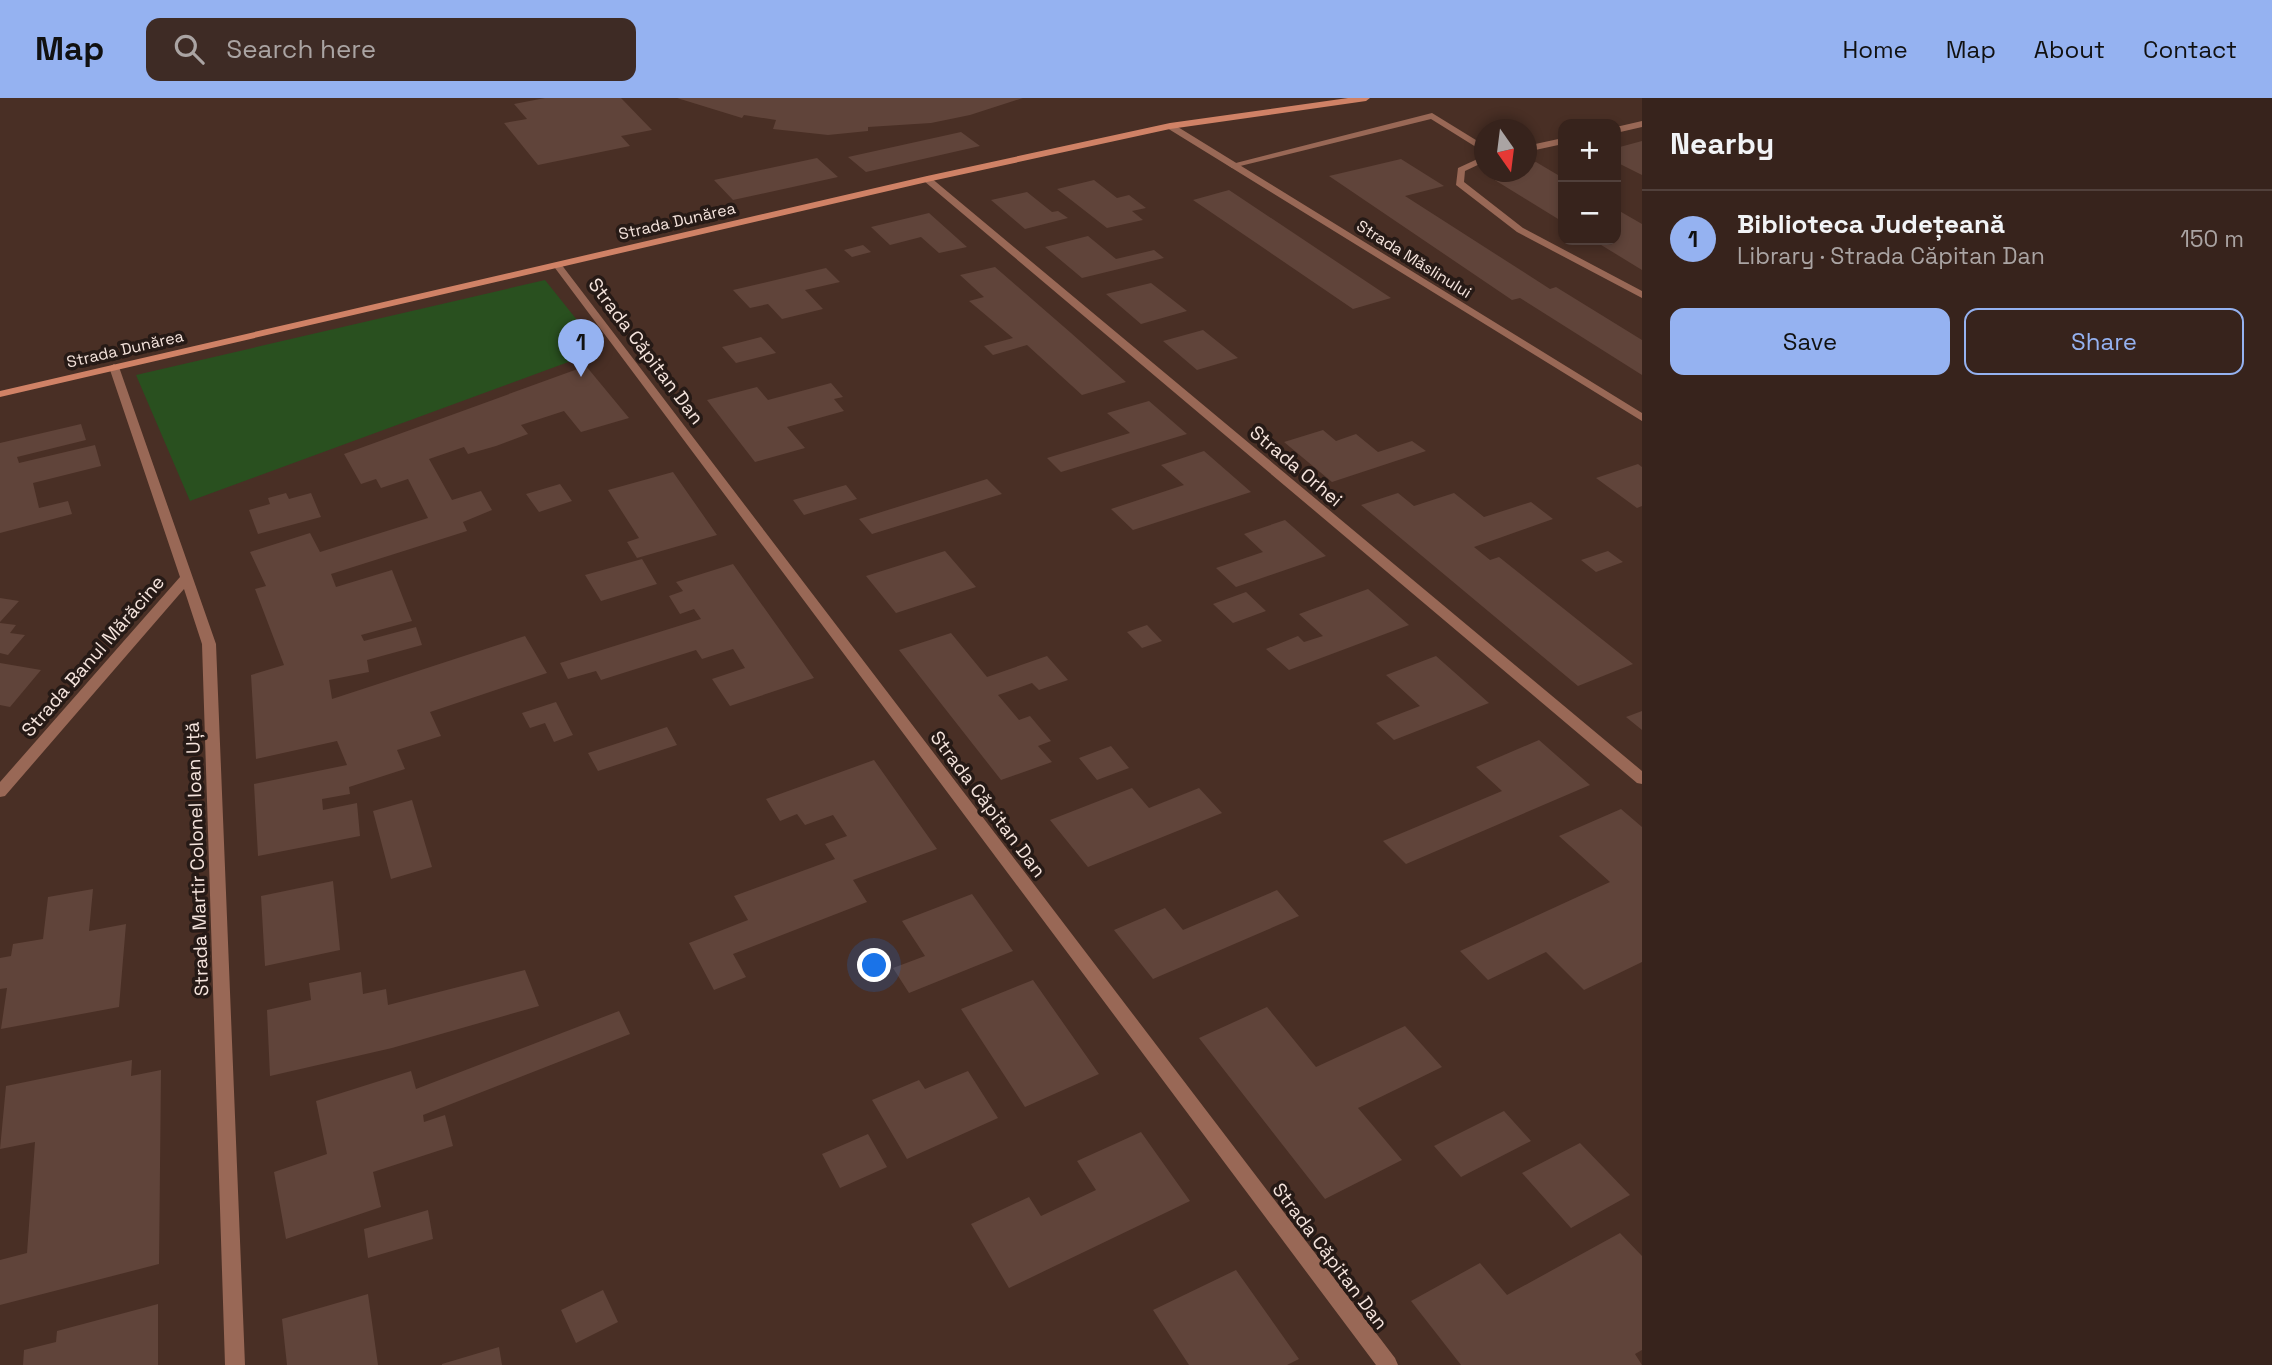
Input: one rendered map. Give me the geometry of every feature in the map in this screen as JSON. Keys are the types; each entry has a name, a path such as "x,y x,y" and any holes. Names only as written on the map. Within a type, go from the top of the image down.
{"street":[{"name":"Strada Dunărea","path":"0,394 928,179 1170,127 1366,98"},
{"path":"1232,164 1432,116 1474,142"},
{"path":"1621,129 1642,124"},
{"name":"Strada Măslinului","path":"1170,127 1642,418"},
{"path":"1537,147 1558,142"},
{"path":"1474,164 1461,170 1459,183 1520,230 1642,295"},
{"name":"Strada Orhei","path":"928,179 1642,779"},
{"name":"Strada Căpitan Dan","path":"558,265 1388,1365"},
{"name":"Strada Martir Colonel Ioan Uță","path":"114,367 209,644 235,1365"},
{"name":"Strada Banul Mărăcine","path":"0,792 187,577"}],"green space":[{"path":"545,280 601,350 190,501 136,375"}],"building":[{"path":"545,98 621,98 652,130 621,136 630,146 538,165 504,123 527,119 514,104"},
{"path":"677,98 1023,98 970,115 931,123 868,127 868,131 828,135 773,129 776,120 744,115 742,118"},
{"path":"961,132 980,146 866,172 848,157"},
{"path":"1642,141 1642,175 1621,164 1621,147"},
{"path":"817,158 838,177 733,200 714,180"},
{"path":"1401,159 1444,186 1405,196 1550,289 1556,287 1642,340 1642,375 1520,298 1512,300 1329,176"},
{"path":"1537,163 1558,175 1558,219 1498,182 1537,182"},
{"path":"1094,180 1117,198 1129,195 1146,208 1132,211 1143,220 1107,228 1057,189"},
{"path":"1229,190 1391,298 1353,309 1193,200"},
{"path":"1027,192 1052,212 1058,211 1068,218 1025,229 991,200"},
{"path":"1621,212 1642,224 1642,270 1601,245 1621,245"},
{"path":"929,213 967,247 939,253 921,237 890,245 871,227"},
{"path":"1088,236 1116,259 1154,250 1164,258 1082,278 1045,247"},
{"path":"863,245 871,252 852,257 844,250"},
{"path":"995,267 1126,382 1082,395 1027,345 993,355 984,346 1013,338 969,301 984,297 960,275"},
{"path":"826,268 840,282 805,290 823,309 782,319 768,304 750,308 733,290"},
{"path":"1151,283 1187,311 1141,324 1106,294"},
{"path":"1203,330 1238,358 1197,370 1163,341"},
{"path":"761,337 776,353 736,363 722,347"},
{"path":"586,366 629,418 581,432 564,411 521,425 528,434 496,446 468,454 464,447 429,459 452,500 481,491 492,510 463,522 467,531 331,574 336,587 392,570 412,621 361,635 364,641 416,627 422,645 367,660 369,672 329,680 332,699 525,636 547,673 430,712 441,736 397,750 405,769 349,787 350,794 322,799 323,810 357,803 360,836 258,856 254,784 347,765 337,741 256,759 251,675 284,665 255,589 266,586 250,552 310,533 320,552 428,518 408,479 381,488 376,479 361,484 344,454"},
{"path":"831,383 843,397 834,399 844,411 787,427 805,448 755,462 707,400 757,387 768,400"},
{"path":"1149,401 1187,434 1061,472 1047,458 1130,433 1107,413"},
{"path":"81,424 86,440 17,457 19,463 95,445 101,466 33,483 39,508 68,501 72,514 0,533 0,443"},
{"path":"1323,430 1336,441 1356,434 1378,452 1412,441 1426,451 1332,482 1284,442"},
{"path":"1204,451 1251,492 1133,530 1111,509 1184,485 1161,465"},
{"path":"1638,464 1642,467 1642,506 1637,508 1596,478"},
{"path":"673,472 717,535 637,558 627,542 639,538 608,490"},
{"path":"987,479 1002,494 872,534 859,519"},
{"path":"560,484 572,501 539,512 526,494"},
{"path":"846,485 857,499 804,515 793,500"},
{"path":"286,493 289,499 311,493 321,517 258,534 249,510 270,504 268,498"},
{"path":"1398,493 1414,506 1454,493 1484,517 1531,502 1553,519 1474,547 1490,560 1499,557 1633,664 1578,686 1361,505"},
{"path":"1285,520 1326,556 1236,587 1216,568 1263,552 1244,534"},
{"path":"945,551 976,587 896,613 866,576"},
{"path":"1608,551 1623,562 1596,572 1581,560"},
{"path":"642,559 657,584 601,601 585,575"},
{"path":"733,564 814,678 730,706 712,679 745,668 733,649 702,659 696,650 601,680 596,671 568,679 560,663 701,619 694,609 680,614 669,596 683,591 676,582"},
{"path":"1368,589 1409,625 1289,670 1266,649 1298,636 1304,642 1323,636 1299,614"},
{"path":"1246,592 1266,611 1233,623 1213,604"},
{"path":"0,598 19,601 0,622"},
{"path":"0,623 16,625 10,633 25,635 8,655 0,653"},
{"path":"1147,625 1162,641 1142,648 1127,632"},
{"path":"951,633 987,677 1047,656 1068,680 1039,690 1032,683 998,695 1019,720 1030,716 1051,741 1038,746 1052,762 1001,780 899,650"},
{"path":"1436,656 1489,703 1394,740 1376,723 1420,706 1386,675"},
{"path":"0,663 41,670 10,707 0,705"},
{"path":"556,702 573,735 554,742 545,723 530,728 522,713"},
{"path":"1642,711 1642,730 1626,717"},
{"path":"667,727 677,745 598,771 588,753"},
{"path":"1539,740 1590,785 1406,864 1383,841 1502,791 1476,767"},
{"path":"1111,746 1129,768 1097,780 1079,758"},
{"path":"874,760 937,849 853,880 867,902 733,954 746,977 714,990 689,943 748,920 734,896 835,859 825,844 847,836 833,815 805,825 797,814 780,821 766,799"},
{"path":"1132,788 1149,808 1199,788 1222,813 1088,867 1050,820"},
{"path":"412,800 432,867 391,879 373,811"},
{"path":"1621,809 1642,827 1642,962 1584,990 1546,952 1488,980 1460,951 1610,882 1559,836"},
{"path":"333,881 340,950 265,966 261,896"},
{"path":"93,889 89,931 126,924 119,1007 1,1029 7,988 0,989 0,958 11,956 13,944 43,939 48,897"},
{"path":"1277,890 1299,916 1153,979 1114,930 1165,908 1183,930"},
{"path":"972,894 1013,951 909,993 893,968 925,956 902,921"},
{"path":"525,970 539,1006 392,1048 270,1076 267,1010 311,1000 309,983 361,972 363,994 386,989 388,1005"},
{"path":"1033,980 1099,1074 1025,1107 961,1009"},
{"path":"1267,1007 1316,1067 1405,1026 1442,1067 1358,1108 1402,1160 1325,1199 1199,1038"},
{"path":"619,1011 630,1034 423,1115 424,1122 445,1115 453,1146 373,1172 381,1207 286,1239 274,1172 327,1154 316,1101 411,1071 416,1089"},
{"path":"132,1060 131,1076 161,1070 159,1264 0,1305 0,1260 27,1253 35,1142 0,1149 6,1086"},
{"path":"968,1071 998,1118 907,1159 872,1100 919,1080 925,1089"},
{"path":"1504,1111 1531,1141 1461,1177 1434,1146"},
{"path":"1141,1132 1190,1201 1009,1288 971,1224 1029,1197 1041,1216 1096,1190 1077,1161"},
{"path":"868,1134 887,1167 840,1188 822,1154"},
{"path":"1580,1143 1630,1195 1571,1228 1522,1173"},
{"path":"428,1210 433,1239 368,1258 364,1229"},
{"path":"1620,1233 1642,1256 1642,1350 1635,1354 1642,1365 1461,1365 1411,1301 1480,1263 1507,1295"},
{"path":"1236,1270 1299,1359 1287,1365 1189,1365 1153,1310"},
{"path":"603,1290 618,1322 576,1343 561,1310"},
{"path":"368,1294 378,1365 287,1365 282,1319"},
{"path":"158,1304 158,1365 23,1365 24,1350 56,1342 57,1331"},
{"path":"499,1347 502,1365 442,1365 442,1364"}],"place":[{"name":"Biblioteca Județeană","path":"581,377"}]}
